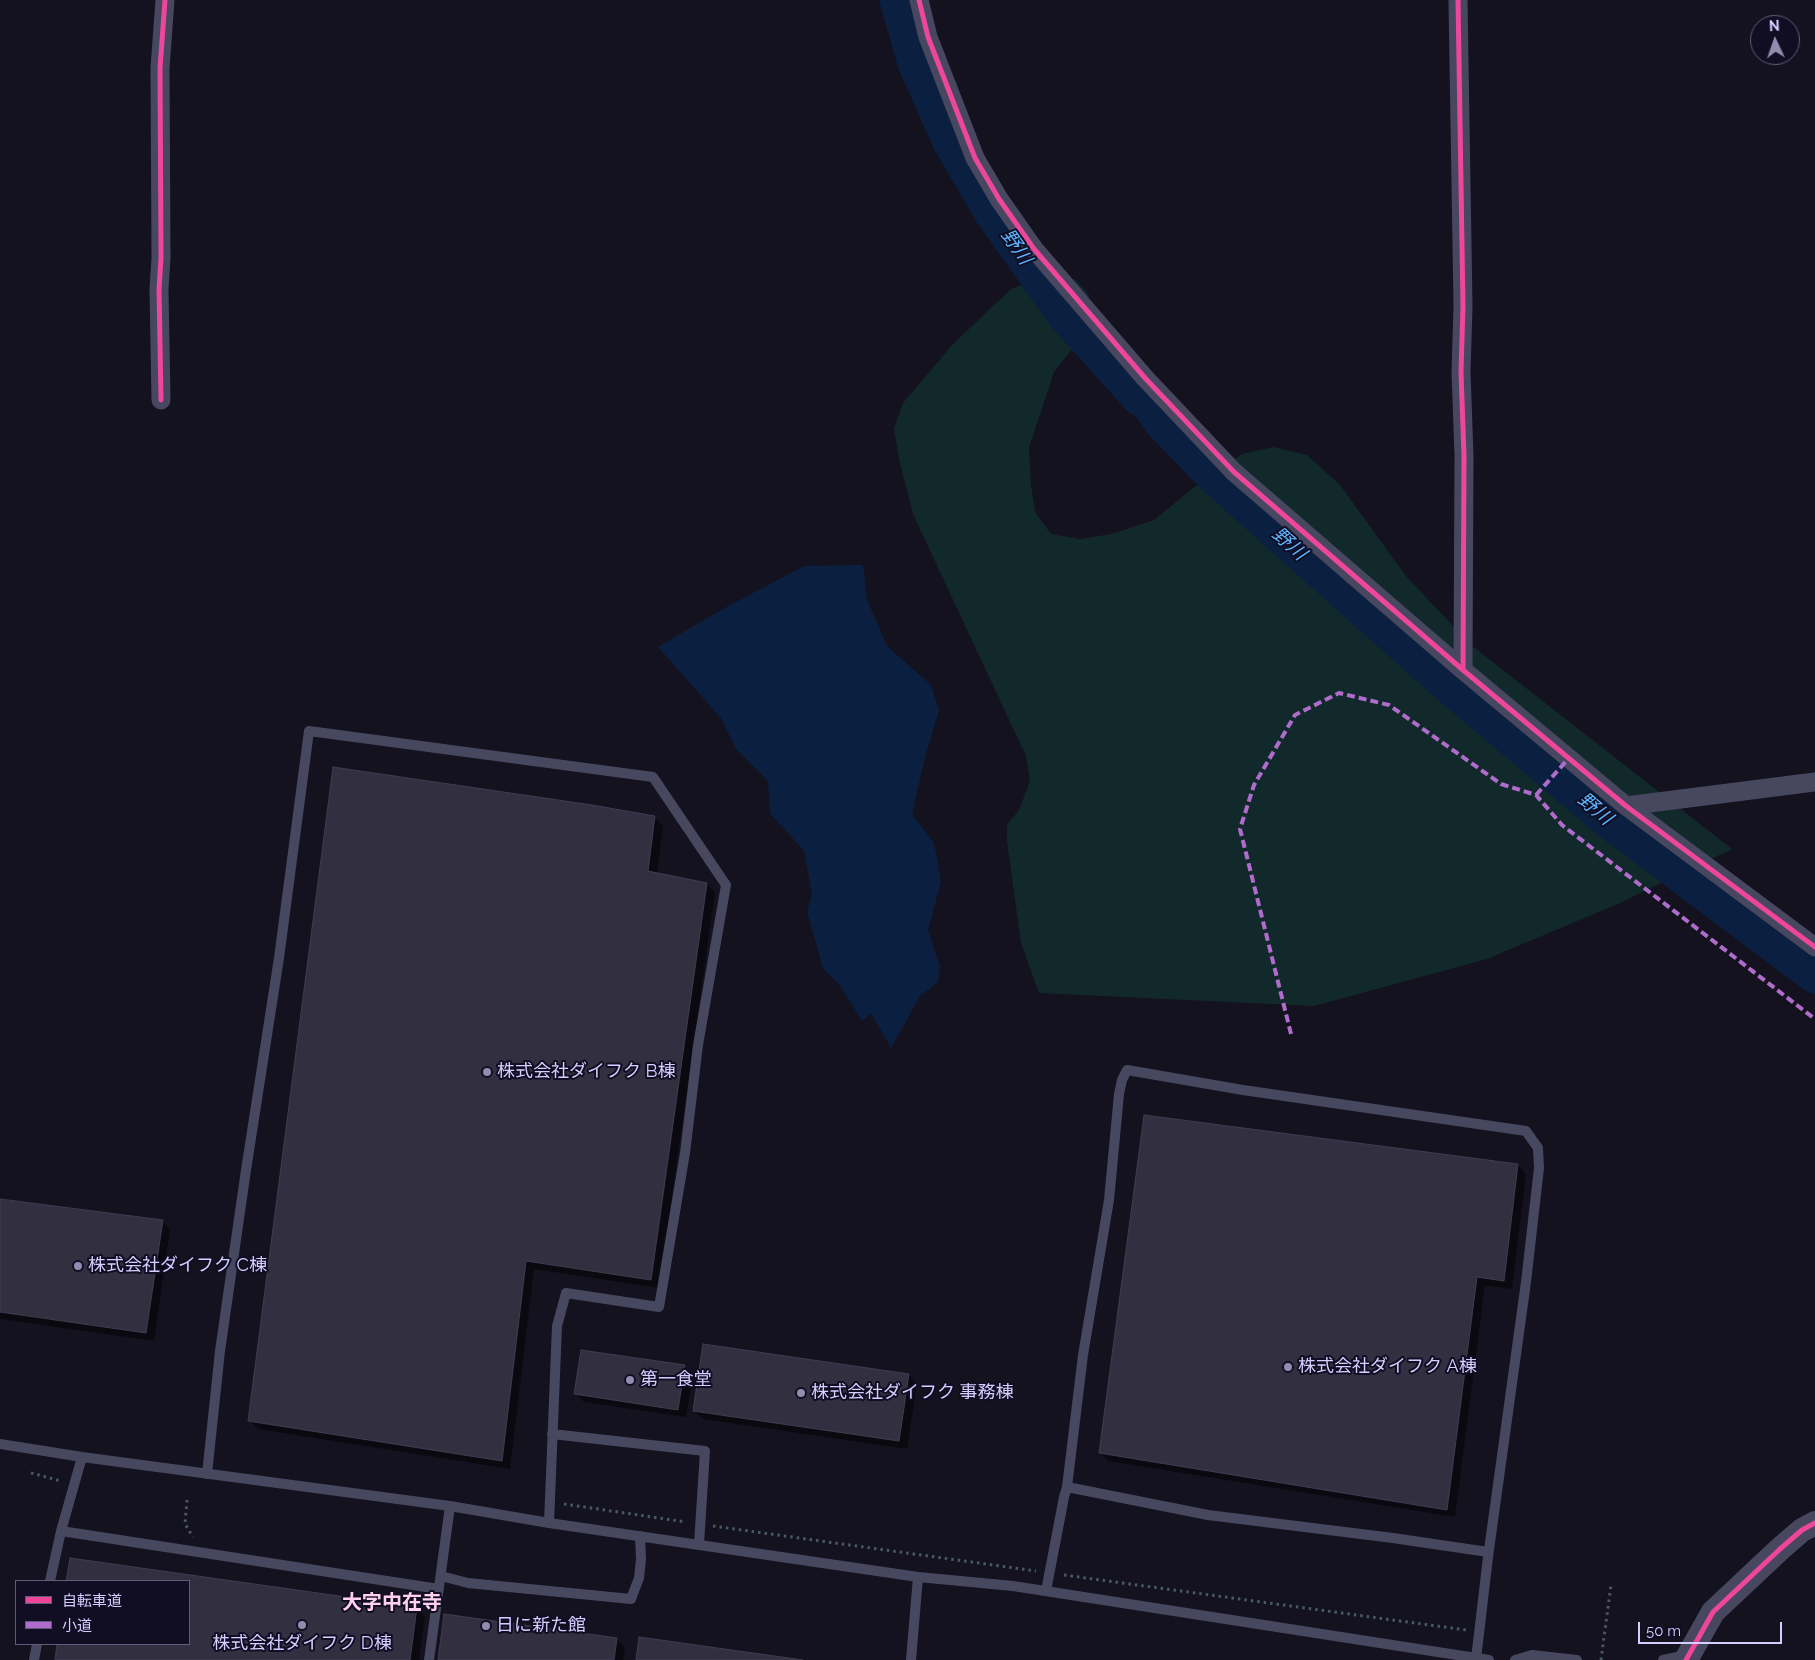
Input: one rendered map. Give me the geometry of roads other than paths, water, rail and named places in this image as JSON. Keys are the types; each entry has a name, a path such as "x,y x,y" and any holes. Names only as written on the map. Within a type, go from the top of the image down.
{"street":[{"path":"161,400 159,289 161,258 160,68 165,0"},
{"path":"919,0 928,37 975,158 999,199 1034,249 1145,378 1234,472 1463,670 1626,806 1815,948"},
{"path":"1458,0 1463,306 1461,372 1464,456 1463,670"},
{"path":"1626,806 1815,782"},
{"path":"1687,1658 1713,1612 1780,1549 1802,1530 1815,1523"}],"lane":[{"path":"207,1474 220,1351 279,958 309,731 653,777 726,885 698,1045 686,1153 659,1307 566,1293 557,1326 549,1523"},
{"path":"1046,1591 1067,1487 1083,1355 1109,1200 1122,1080 1127,1070 1243,1090 1526,1131 1538,1148 1539,1168 1526,1282 1488,1552 1476,1659"},
{"path":"552,1434 705,1451 699,1544"},
{"path":"0,1444 82,1457 450,1506 549,1523 918,1577 1014,1586 1489,1660"},
{"path":"50,1580 61,1531 82,1457"},
{"path":"1067,1487 1208,1515 1488,1552"},
{"path":"429,1660 450,1506"},
{"path":"61,1531 439,1589"},
{"path":"441,1576 468,1583 631,1599 639,1578 641,1559 640,1536"},
{"path":"911,1660 918,1577"},
{"path":"34,1660 38,1645"},
{"path":"1515,1660 1532,1655 1577,1660"},
{"path":"1663,1660 1687,1658"}],"water":[{"path":"863,565 867,600 887,646 931,685 939,710 925,757 912,814 934,843 941,882 928,930 940,967 938,982 920,996 891,1048 871,1013 862,1021 839,984 823,969 807,911 812,895 804,851 770,813 768,781 736,749 721,718 658,647 721,610 804,566"}],"waterway":[{"name":"野川","path":"897,0 915,63 950,142 991,212 1065,316 1139,398 1147,402 1160,421 1214,477 1445,683 1607,820 1815,976"}],"place":[{"name":"株式会社ダイフク B棟","path":"487,1072"},
{"name":"株式会社ダイフク C棟","path":"78,1266"},
{"name":"株式会社ダイフク A棟","path":"1288,1367"},
{"name":"第一食堂","path":"630,1380"},
{"name":"株式会社ダイフク 事務棟","path":"801,1393"},
{"name":"株式会社ダイフク D棟","path":"302,1625"},
{"name":"日に新た館","path":"486,1626"}],"district":[{"name":"大字中在寺","path":"392,1603"}]}
